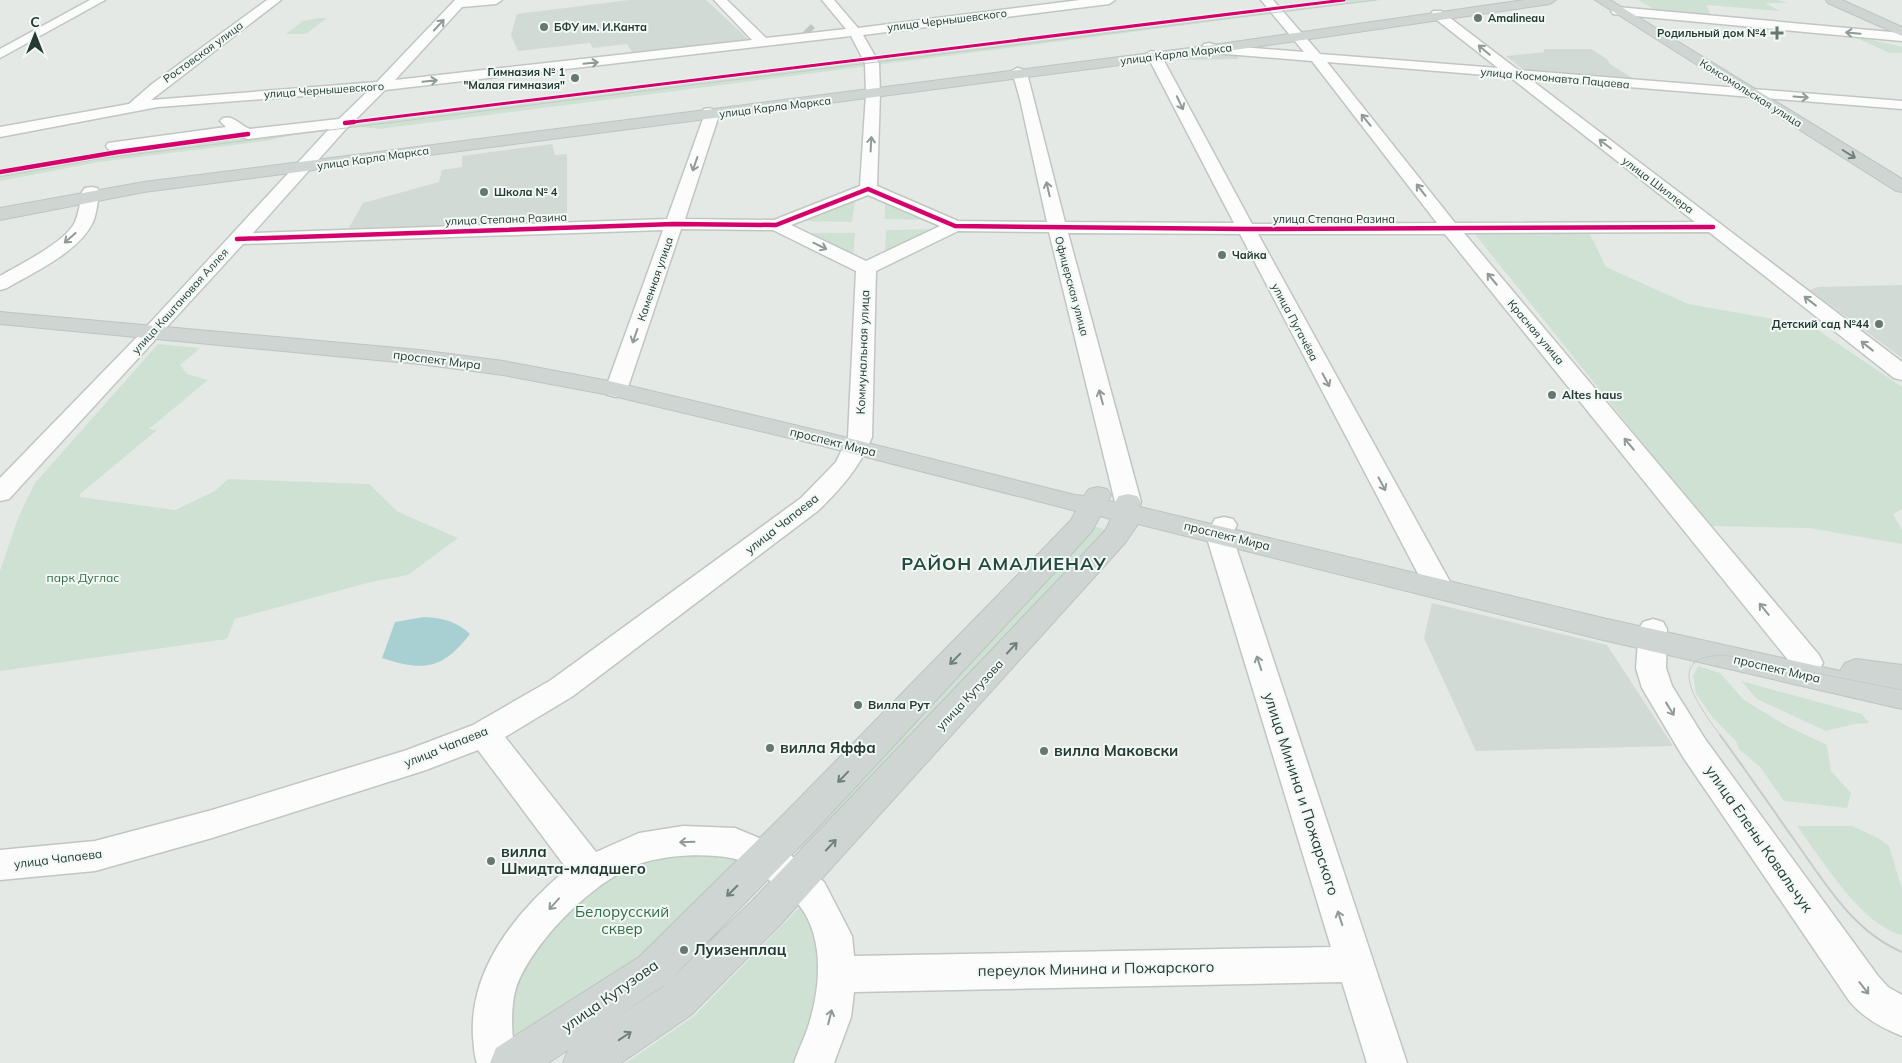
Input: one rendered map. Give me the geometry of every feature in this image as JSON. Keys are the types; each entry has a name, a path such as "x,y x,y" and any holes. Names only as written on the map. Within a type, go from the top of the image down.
{"main road":[{"name":"улица Карла Маркса","path":"0,213 90,194 1153,56 1299,36 1530,0"},
{"name":"улица Карла Маркса","path":"1439,15 1550,0"},
{"name":"Комсомольская улица","path":"1601,0 1902,187"},
{"path":"1832,0 1902,32"},
{"name":"проспект Мира","path":"0,309 445,360 617,386 1105,501 1161,520 1222,530 1902,698"},
{"name":"проспект Мира","path":"0,318 155,328"},
{"name":"улица Кутузова","path":"511,1063 653,970 766,856 1105,501 1124,524 1115,537 798,881 677,1001 584,1063"},
{"name":"проспект Мира","path":"1653,635 1841,670 1902,677"}],"street":[{"path":"0,54 98,0"},
{"name":"Ростовская улица","path":"134,107 157,87 275,0"},
{"path":"460,2 496,0"},
{"path":"720,0 763,43"},
{"path":"828,0 855,32 872,62 873,92 868,189"},
{"name":"улица Чернышевского","path":"650,61 812,35 855,32 1109,0"},
{"name":"Красная улица","path":"1267,0 1318,59 1451,229 1808,663"},
{"name":"улица Каштановая Аллея","path":"0,493 460,2"},
{"path":"1617,11 1902,37"},
{"name":"улица Шиллера","path":"1439,15 1902,374"},
{"name":"улица Космонавта Пацаева","path":"1211,48 1318,59 1902,105"},
{"name":"улица Пугачёва","path":"1153,56 1399,517 1436,582"},
{"name":"улица Чернышевского","path":"0,132 134,107 208,99 381,86 650,61 682,60"},
{"name":"Офицерская улица","path":"1018,73 1057,227 1105,501"},
{"name":"Каменная улица","path":"617,386 674,224 710,114"},
{"path":"114,146 233,125 248,134 345,123"},
{"path":"776,225 868,189 955,226"},
{"path":"0,284 70,238 84,222 90,194"},
{"name":"улица Степана Разина","path":"237,239 674,224 776,225"},
{"path":"776,225 866,268 955,226"},
{"name":"улица Степана Разина","path":"955,226 1246,229 1713,227"},
{"name":"Коммунальная улица","path":"858,442 866,268"},
{"name":"улица Чапаева","path":"0,865 95,856 167,837 415,761 484,734 562,688 810,504 840,472 858,442"},
{"name":"улица Минина и Пожарского","path":"1222,530 1387,1063"},
{"name":"улица Елены Ковальчук","path":"1653,635 1651,668 1658,688 1694,748 1864,989 1874,1000 1902,1016"},
{"path":"484,734 590,871"},
{"path":"498,1063 495,1057 492,1021 497,986 523,938 560,896 590,871 639,848 683,841 735,843 766,856 811,893 832,936 838,974 831,1017 814,1063"},
{"name":"переулок Минина и Пожарского","path":"838,974 1355,964"}],"shaded area":[{"path":"629,0 706,0 749,40 633,54 627,44 593,48 590,43 518,51 511,35 517,14"},
{"path":"1543,49 1591,49 1637,81 1525,71 1506,56 1545,52"},
{"path":"1207,52 1236,55 1239,59 1172,60 1170,56"},
{"name":"Школа № 4","path":"552,144 555,155 567,154 567,223 347,231 363,203 439,182 442,170 462,167 462,156"},
{"name":"Детский сад №44","path":"1902,285 1902,358 1810,290 1818,287"},
{"path":"1432,603 1607,645 1673,746 1476,751 1424,638"}],"green space":[{"path":"1324,0 1381,0 379,129 352,127 322,130 266,141 99,162 0,181 0,169 111,150"},
{"path":"1638,0 1777,0 1788,3 1765,3 1780,11 1706,5 1712,17 1660,12"},
{"path":"327,18 306,34 286,34 303,21"},
{"path":"1850,35 1902,47 1902,53 1890,53"},
{"path":"885,199 935,220 885,219"},
{"path":"855,201 852,222 801,221"},
{"path":"941,229 885,255 886,230"},
{"path":"1589,232 1606,267 1688,304 1812,326 1902,387 1902,509 1893,514 1902,530 1902,544 1809,528 1709,526 1474,233"},
{"path":"800,233 855,233 853,259"},
{"name":"парк Дуглас","path":"158,344 200,348 180,365 187,374 208,380 149,429 157,430 80,494 80,497 175,510 215,491 228,479 369,484 398,512 458,538 408,575 371,582 235,619 227,639 0,671 0,571 18,518 35,483"},
{"path":"1089,525 1111,531 813,857 794,846"},
{"path":"1698,666 1720,673 1744,700 1785,725 1827,745 1831,771 1851,793 1847,808 1784,801 1760,767 1739,749 1736,741 1714,719 1696,694 1693,676"},
{"path":"1741,681 1862,714 1869,723 1854,724 1826,731 1757,699"},
{"path":"1797,826 1852,826 1878,838 1889,846 1902,889 1902,935 1887,929 1857,905 1830,872"},
{"name":"Белорусский сквер","path":"691,853 723,854 749,863 652,957 514,1046 508,1028 510,1003 523,967 543,936 602,876 645,860"},
{"path":"802,905 827,964 800,1063 626,1063 693,1017"}],"water":[{"path":"424,617 449,621 460,626 470,634 451,654 441,661 432,664 410,665 382,658 395,622"}],"tunnel":[{"path":"806,29 810,33"}],"tram line":[{"path":"0,177 97,159 1376,0"},
{"path":"1721,736 1697,701 1689,680 1690,670 1694,663 1704,658 1724,655 1902,690"},
{"path":"1720,735 1840,903 1868,931 1884,943 1902,952"}],"cycle path":[{"path":"345,123 1344,0"},
{"path":"0,172 118,152 248,134"},
{"path":"237,239 674,224 776,225 868,189 955,226 1246,229 1713,227"}],"place":[{"name":"Amalineau","path":"1478,18"},
{"name":"БФУ им. И.Канта","path":"544,27"},
{"name":"Родильный дом №4","path":"1777,33"},
{"name":"Гимназия № 1 \"Малая гимназия\"","path":"575,78"},
{"name":"Школа № 4","path":"484,192"},
{"name":"Чайка","path":"1222,255"},
{"name":"Детский сад №44","path":"1879,324"},
{"name":"Altes haus","path":"1552,395"},
{"name":"Вилла Рут","path":"858,705"},
{"name":"вилла Яффа","path":"770,748"},
{"name":"вилла Маковски","path":"1044,751"},
{"name":"вилла Шмидта-младшего","path":"491,861"},
{"name":"Луизенплац","path":"684,950"}],"district":[{"name":"РАЙОН АМАЛИЕНАУ","path":"1004,564"}]}
